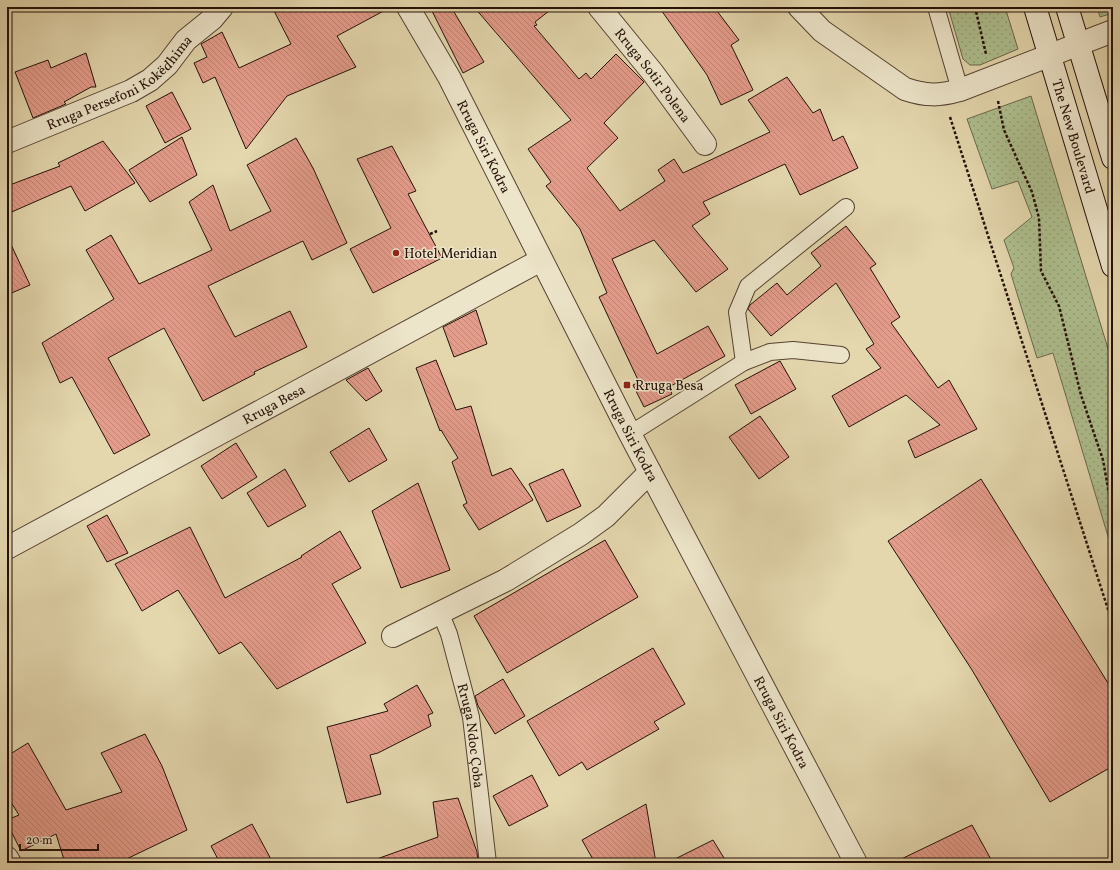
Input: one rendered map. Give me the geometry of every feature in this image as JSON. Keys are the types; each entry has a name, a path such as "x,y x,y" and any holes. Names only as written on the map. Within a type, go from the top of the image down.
{"street":[{"name":"Rruga Persefoni Kokëdhima","path":"7,142 131,90 150,80 167,65 186,40 212,19 222,7"},
{"name":"Rruga Siri Kodra","path":"408,7 449,78 630,434 856,863"},
{"name":"Rruga Sotir Polena","path":"599,7 653,73 705,144"},
{"path":"799,7 822,31 906,89 921,94 951,92 1113,31"},
{"name":"The New Boulevard","path":"1035,7 1113,266"},
{"path":"1067,7 1113,158"},
{"name":"Rruga Besa","path":"7,548 541,260"},
{"path":"393,636 506,580 581,534 606,516 650,472"},
{"path":"7,858 10,863"}],"lane":[{"path":"936,7 951,92"},
{"path":"744,362 737,312 748,286 846,207"},
{"path":"630,434 744,362 770,352 792,350 841,355"},
{"name":"Rruga Ndoc Çoba","path":"440,612 449,634 471,717 488,863"}],"path":[{"path":"975,7 988,60"},
{"path":"951,92 1113,625"},
{"path":"997,95 1004,130 1034,198 1039,218 1041,271 1059,306 1081,395 1103,460 1113,516"},
{"path":"430,234 437,231"}],"green space":[{"path":"948,7 1005,7 1018,49 980,65 970,65 963,59"},
{"path":"1097,7 1113,7 1113,13 1100,17"},
{"path":"1031,96 1113,365 1113,553 1053,353 1037,358 1011,274 1014,268 1004,240 1032,217 1018,181 992,189 967,119"}],"building":[{"path":"272,7 391,7 337,36 356,67 287,96 246,149 215,77 203,83 194,63 207,57 201,44 222,32 239,68 291,44"},
{"path":"430,7 451,7 484,62 463,73"},
{"path":"474,7 554,7 535,22 537,25 534,26 579,79 586,73 591,79 616,54 644,82 604,123 618,138 587,168 620,211 665,181 658,170 674,159 683,173 770,132 748,100 787,77 813,113 820,109 833,141 843,136 858,168 800,195 785,164 703,202 710,214 692,226 728,269 696,292 654,240 612,259 657,354 708,326 725,356 669,387 672,394 644,407 633,385 639,382 599,297 607,293 580,229 546,186 551,182 528,149 571,120"},
{"path":"659,7 714,7 739,40 731,45 753,90 721,105 707,75"},
{"path":"86,53 96,87 91,87 64,102 66,104 33,118 15,72 48,60 51,68"},
{"path":"172,92 191,129 165,143 146,106"},
{"path":"182,137 197,175 150,202 129,170"},
{"path":"296,138 313,168 347,243 312,260 303,241 208,286 235,337 290,311 307,347 254,372 255,374 203,401 164,328 108,358 150,435 114,454 72,377 60,383 42,343 114,299 86,250 111,235 139,284 212,250 189,202 213,185 230,231 271,211 247,165"},
{"path":"103,141 135,183 85,211 71,186 7,214 7,186 60,166 58,163"},
{"path":"392,146 416,191 408,194 442,258 373,293 350,249 391,228 357,159"},
{"path":"846,226 876,264 870,268 900,317 891,323 938,388 949,380 977,429 915,458 908,441 940,425 906,395 849,427 832,396 881,368 866,349 874,344 836,283 771,336 748,309 750,305 777,283 787,295 821,266 811,253"},
{"path":"7,236 30,285 7,295"},
{"path":"476,310 487,344 454,357 443,327"},
{"path":"436,360 456,410 471,406 492,476 511,468 533,500 479,530 463,505 467,503 452,462 458,458 441,430 440,431 416,368"},
{"path":"780,361 796,389 751,414 735,385"},
{"path":"368,368 382,391 366,401 346,380"},
{"path":"760,416 789,457 759,479 729,437"},
{"path":"369,428 387,460 349,482 330,452"},
{"path":"236,443 257,477 222,499 201,466"},
{"path":"285,469 306,506 268,527 247,493"},
{"path":"563,469 581,506 547,522 529,484"},
{"path":"981,479 1108,683 1113,698 1113,766 1050,802 972,670 888,541"},
{"path":"418,483 450,570 401,588 372,511"},
{"path":"107,515 128,553 107,562 87,526"},
{"path":"190,527 225,598 302,557 301,556 340,531 361,568 332,584 366,643 277,689 241,642 219,654 178,590 142,611 115,564"},
{"path":"605,540 638,597 507,673 474,616"},
{"path":"653,648 685,704 654,722 659,729 587,770 582,762 559,776 527,721"},
{"path":"503,679 525,716 495,734 478,706 475,696"},
{"path":"417,685 433,713 428,715 431,726 378,753 370,755 381,794 347,803 327,727 388,711 384,704"},
{"path":"145,734 162,766 187,830 118,863 65,863 56,834 21,851 7,823 7,820 19,815 7,796 7,756 28,743 66,810 122,792 101,753"},
{"path":"532,775 548,806 509,826 493,796"},
{"path":"458,798 477,852 478,863 374,863 374,860 438,837 433,802"},
{"path":"646,804 656,863 595,863 582,840"},
{"path":"252,824 273,863 220,863 211,846"},
{"path":"972,825 993,863 893,863 947,837"},
{"path":"713,840 727,863 667,863"}],"place":[{"name":"Hotel Meridian","path":"396,253"},
{"name":"Rruga Besa","path":"627,385"}]}
